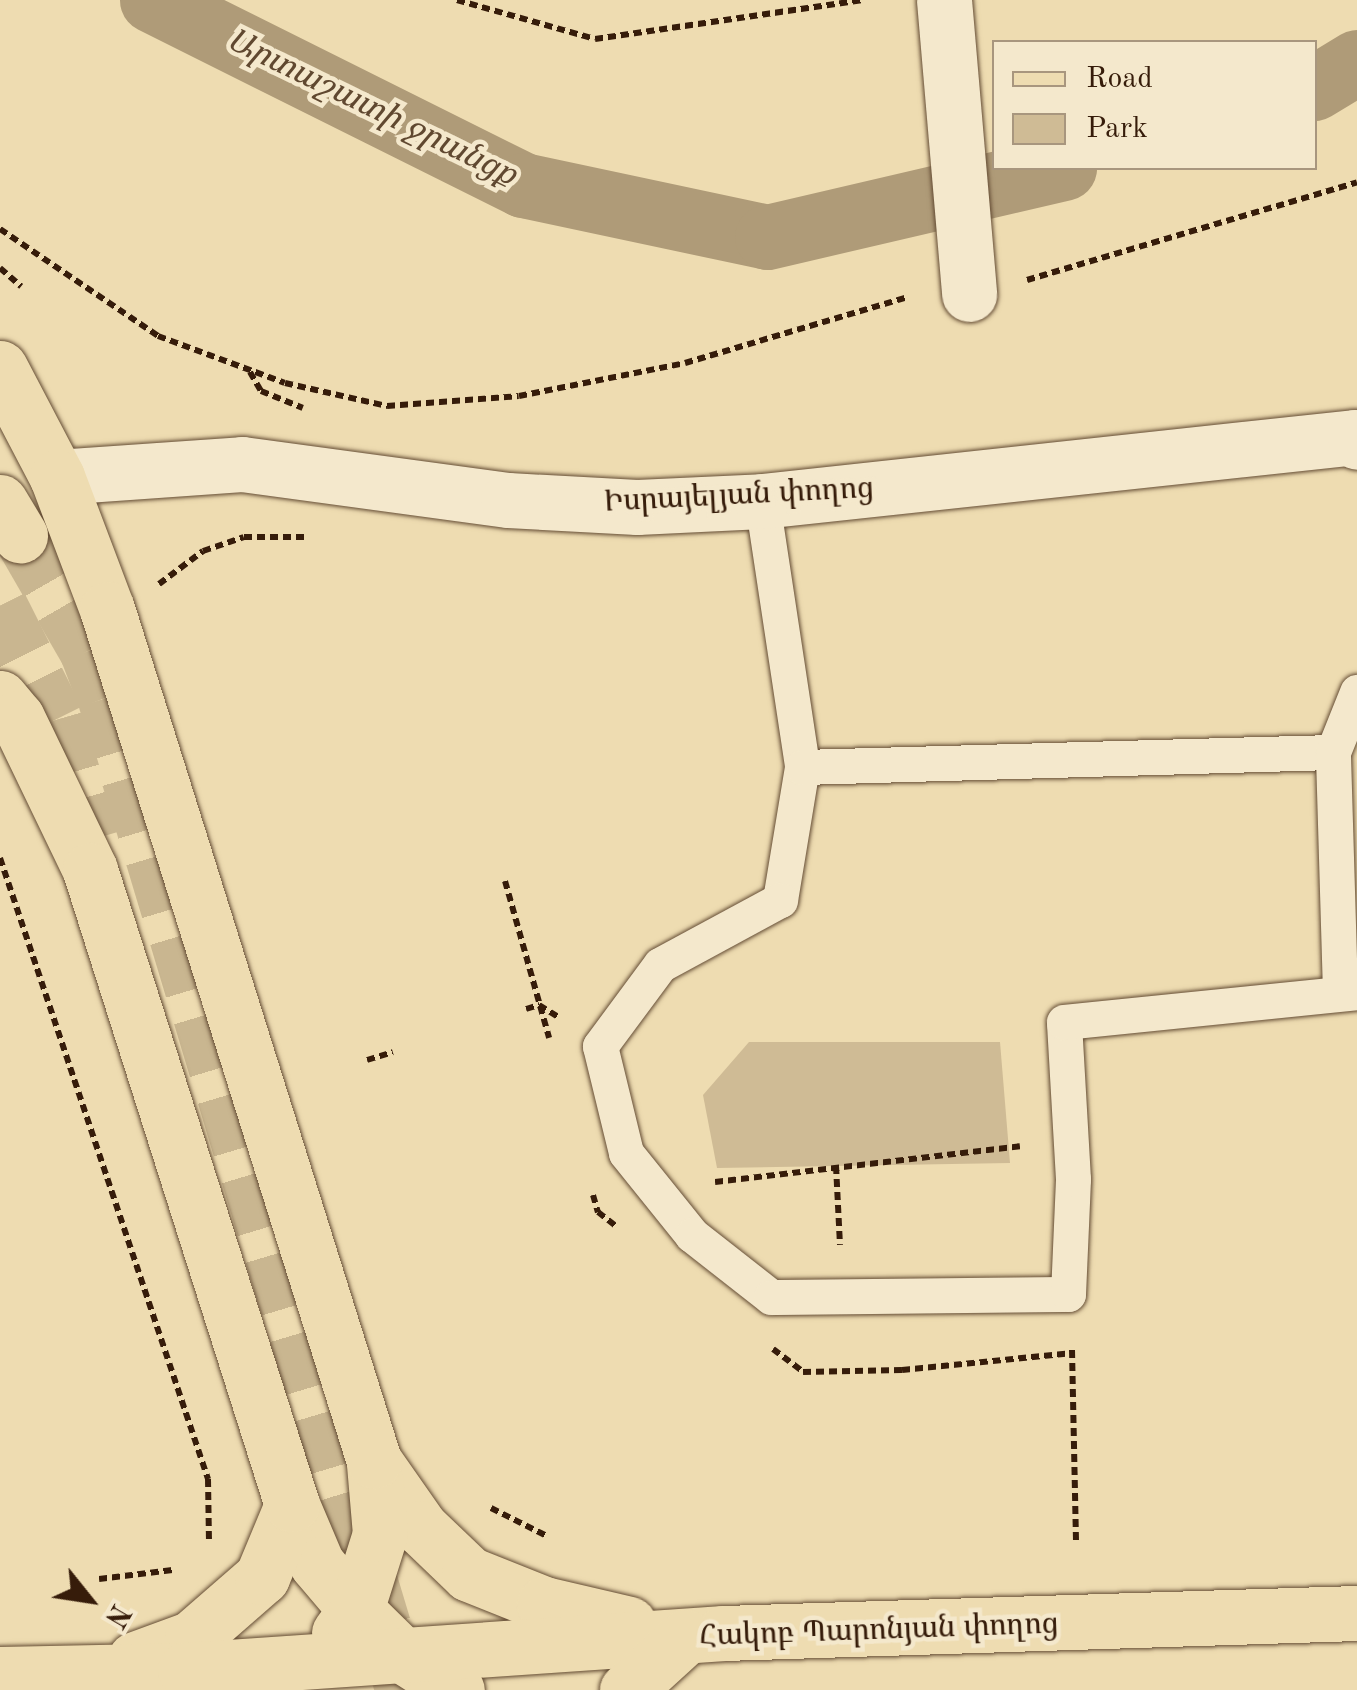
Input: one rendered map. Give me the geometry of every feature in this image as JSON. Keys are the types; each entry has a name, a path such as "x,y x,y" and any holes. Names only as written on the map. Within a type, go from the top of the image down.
{"main road":[{"path":"0,368 57,478 106,609 374,1460 380,1534 356,1610 306,1676"},
{"path":"0,698 17,718 90,870 292,1505 317,1564 356,1610 402,1654 458,1690"},
{"path":"374,1460 421,1528 469,1574 544,1604 685,1637"},
{"path":"0,1674 112,1667 192,1638 262,1577 292,1505"},
{"name":"Հակոբ Պարոնյան փողոց","path":"112,1667 208,1680 306,1676 402,1654 685,1637 1357,1613"},
{"path":"627,1690 685,1637"}],"street":[{"path":"944,0 968,288"},
{"name":"Իսրայելյան փողոց","path":"57,478 242,464 508,500 638,507 762,501 1355,437 1357,442"}],"lane":[{"path":"762,501 802,767 780,900 660,965 600,1046 626,1154 692,1235 770,1297 1068,1294 1071,1140 1064,1022 1348,992 1333,752 1357,692"},
{"path":"802,767 1333,752"}],"path":[{"path":"457,0 595,39 861,0"},
{"path":"0,229 158,336 250,370 387,406 519,396 686,363 968,288 1127,255 1357,182"},
{"path":"0,268 21,286"},
{"path":"250,370 261,392"},
{"path":"156,586 202,551 244,538 322,537"},
{"path":"0,858 208,1478 210,1545 196,1554"},
{"path":"526,1009 540,1005"},
{"path":"368,1060 393,1052"},
{"path":"727,1178 1071,1140"},
{"path":"836,1166 842,1296"},
{"path":"1071,1340 1076,1544"},
{"path":"481,1502 561,1542"},
{"path":"100,1579 168,1573 182,1564"}],"green space":[{"path":"749,1042 1000,1042 1010,1163 717,1168 703,1095"}],"waterway":[{"name":"Արտաշատի ջրանցք","path":"152,0 523,185 767,237 1055,170"},
{"name":"Արտաշատի ջրանցք","path":"1317,86 1357,62"}],"tunnel":[{"path":"20,535 87,651 105,698 403,1690"},
{"path":"0,605 57,719 92,839"}]}
